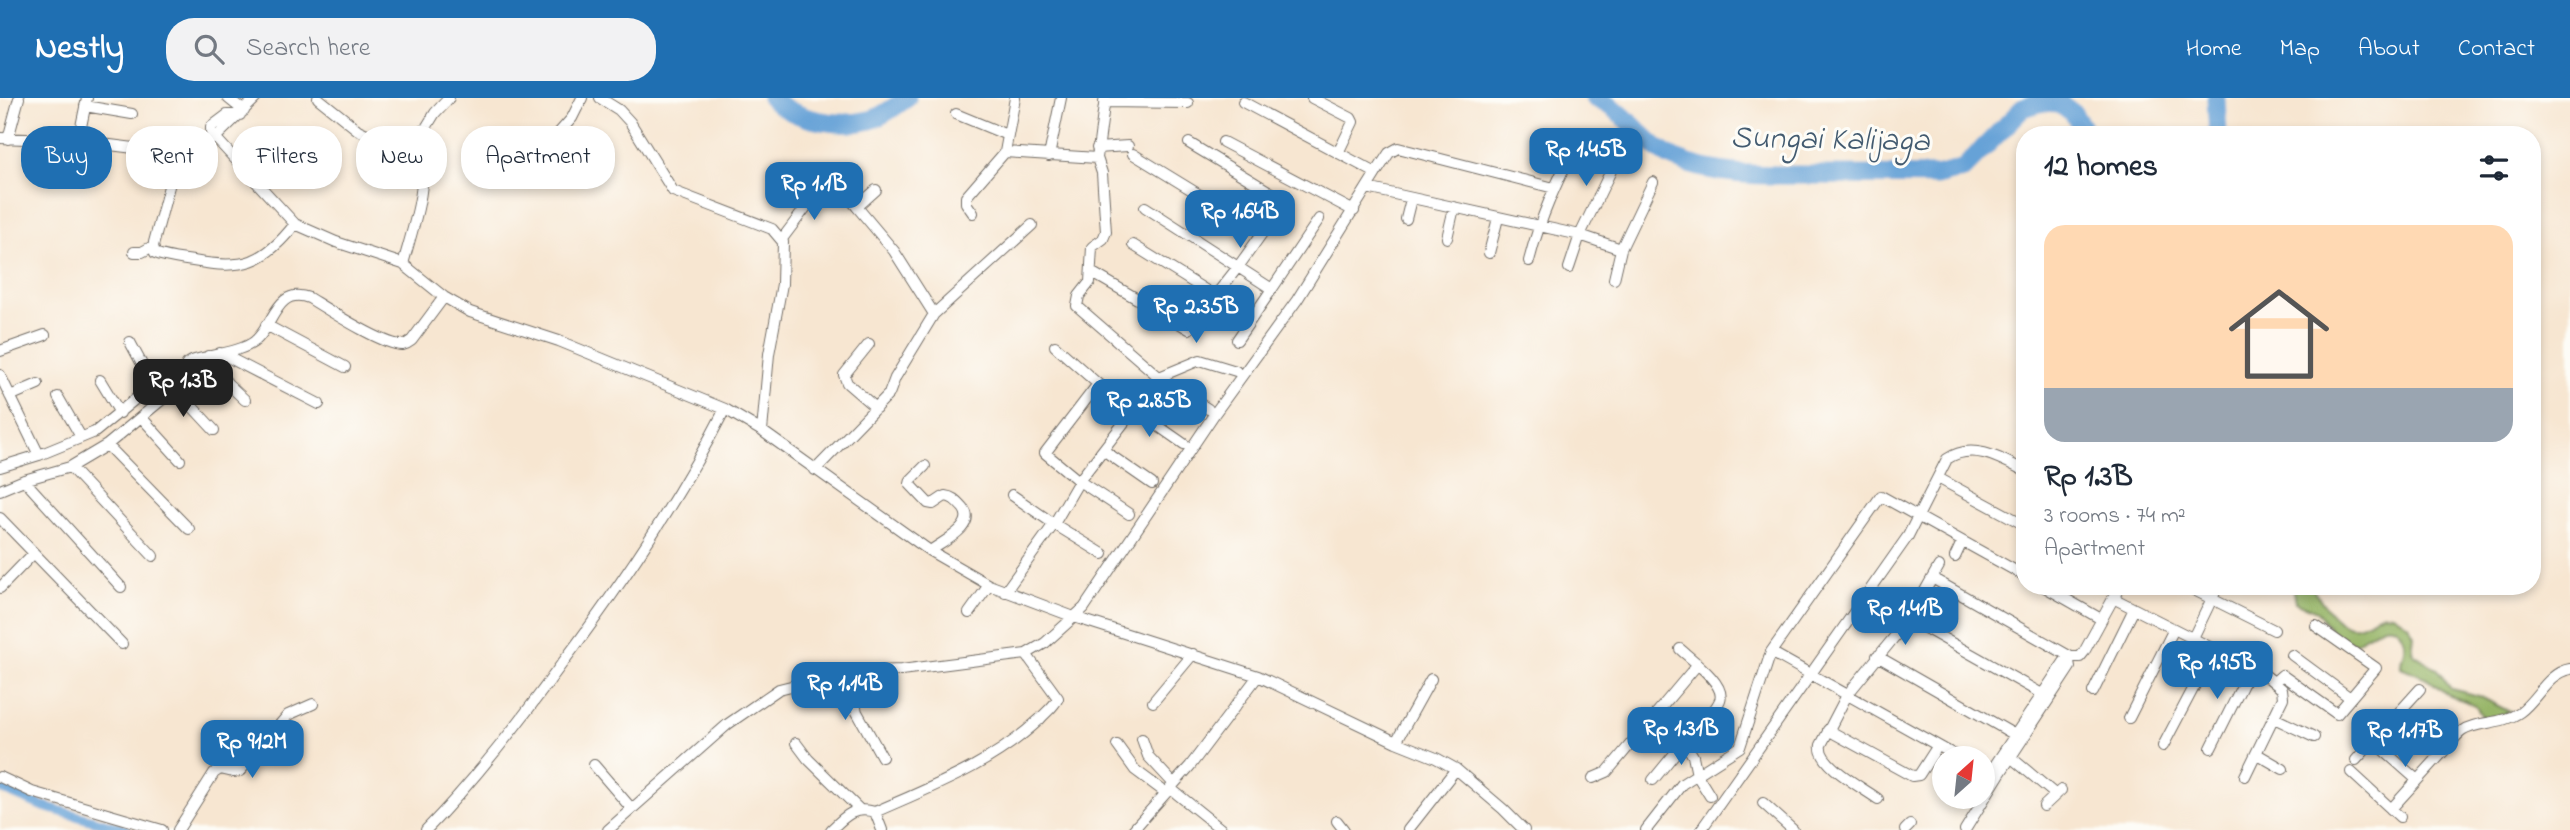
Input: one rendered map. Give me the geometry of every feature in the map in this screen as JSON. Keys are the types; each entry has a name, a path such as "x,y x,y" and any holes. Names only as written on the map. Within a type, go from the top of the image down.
{"street":[{"path":"4,139 19,98"},
{"path":"228,98 242,113"},
{"path":"214,126 227,115 242,113 256,98"},
{"path":"318,98 356,128"},
{"path":"427,126 449,98"},
{"path":"565,126 582,98"},
{"path":"600,98 619,110 631,122 673,191 772,229 782,239 785,249 782,284 769,354 762,431"},
{"path":"973,214 966,203 966,197 1005,152 1015,98"},
{"path":"1049,156 1061,98"},
{"path":"1312,98 1351,118 1353,122 1338,153"},
{"path":"1188,103 1104,100 1097,153 1102,173 1106,232 1103,239 1092,247 1090,282 1076,303 1159,377 1209,409"},
{"path":"81,126 86,102 132,114"},
{"path":"1243,102 1376,173"},
{"path":"956,114 1007,135"},
{"path":"1529,261 1538,226 1579,138"},
{"path":"218,141 295,224 335,242 403,264 470,312 559,341 725,409 762,431 930,551 989,585 1074,617 1258,676 1456,769 1524,830"},
{"path":"1223,142 1354,211"},
{"path":"1091,272 1189,330 1238,267 1285,201 1189,143"},
{"path":"608,830 728,724 772,692 848,672 901,670 1026,654 1045,643 1084,608 1215,413 1297,300 1389,153 1398,148 1554,188"},
{"path":"1005,152 1049,156 1130,150 1262,233"},
{"path":"1569,268 1580,235 1619,154"},
{"path":"1614,279 1621,249 1653,182"},
{"path":"782,239 822,186 837,186 894,251 934,314"},
{"path":"1367,188 1580,235 1621,249"},
{"path":"168,189 153,246 155,253 160,255 218,265 237,265 273,250 295,224"},
{"path":"403,264 421,189"},
{"path":"857,207 876,190"},
{"path":"1406,219 1411,199"},
{"path":"1145,207 1272,289"},
{"path":"1447,239 1454,208"},
{"path":"1489,254 1498,218"},
{"path":"1237,340 1320,219"},
{"path":"815,470 889,394 895,378 934,314 1032,225"},
{"path":"1133,245 1215,296"},
{"path":"134,252 142,252 153,246"},
{"path":"0,490 70,467 107,445 142,418 174,388 192,361 252,344 289,297 300,295 379,338 405,345 412,340 438,291"},
{"path":"265,325 345,367"},
{"path":"0,351 45,335"},
{"path":"130,342 153,385"},
{"path":"869,344 845,372 845,379 876,408"},
{"path":"1055,346 1132,410 1184,444"},
{"path":"220,353 319,404"},
{"path":"208,356 227,383 245,400"},
{"path":"1005,592 1054,524 1079,481 1159,377 1200,360 1236,370"},
{"path":"0,467 95,432 153,385 165,378 181,374"},
{"path":"0,375 39,454"},
{"path":"100,380 120,413"},
{"path":"10,396 38,384"},
{"path":"1098,384 1046,452 1046,456 1129,514"},
{"path":"174,388 215,430"},
{"path":"58,397 81,437"},
{"path":"426,830 464,792 594,621 698,462 725,409"},
{"path":"142,418 180,460"},
{"path":"107,445 189,529"},
{"path":"1103,450 1152,484"},
{"path":"1701,830 1919,518 1947,459 1954,454 1988,453 2016,467"},
{"path":"925,466 910,484 928,503 933,504 945,496 954,498 968,518 964,525 930,551"},
{"path":"70,467 153,556"},
{"path":"1938,478 2016,520"},
{"path":"24,480 121,587"},
{"path":"1012,495 1103,554"},
{"path":"1646,830 1677,789 1740,747 1771,652 1880,497 1884,496 2016,571"},
{"path":"0,518 122,644"},
{"path":"1955,557 1962,542"},
{"path":"1,585 33,554"},
{"path":"1878,799 1823,758 1821,745 1847,695 1909,619 1939,566"},
{"path":"1932,578 2070,659 2076,659 2084,652 2115,595"},
{"path":"969,612 989,585"},
{"path":"2059,595 2101,619"},
{"path":"2206,595 2274,630"},
{"path":"2193,638 2214,595"},
{"path":"2113,598 2251,668 2274,682 2284,693 2245,776"},
{"path":"2092,692 2134,609"},
{"path":"1909,619 2042,694"},
{"path":"2274,682 2282,675 2337,714 2376,668 2316,626"},
{"path":"2129,718 2174,629"},
{"path":"1680,649 1716,682 1721,692 1719,701 1688,740 1687,746 1698,775 1710,796"},
{"path":"2163,746 2214,649"},
{"path":"1771,652 1935,746"},
{"path":"796,743 808,760 859,809 875,812 968,771 1027,731 1054,705 1058,698 1026,654"},
{"path":"1153,702 1193,654"},
{"path":"2292,655 2349,697"},
{"path":"1877,656 2015,735"},
{"path":"2007,755 2015,735 2064,663 2070,659"},
{"path":"1995,770 2070,667 2070,659"},
{"path":"1592,778 1607,772 1697,665"},
{"path":"2211,748 2251,668"},
{"path":"2391,809 2463,730 2504,720 2518,713 2550,679 2562,670 2570,669"},
{"path":"848,672 857,712 882,757"},
{"path":"1133,830 1170,789 1258,676"},
{"path":"1396,742 1432,679"},
{"path":"2356,760 2420,689"},
{"path":"177,830 214,773 220,769 240,771 288,715 313,704"},
{"path":"2400,710 2443,752"},
{"path":"2274,718 2314,737"},
{"path":"1828,730 1912,776 1919,775 1932,755"},
{"path":"1142,739 1148,756 1170,789"},
{"path":"2373,741 2416,779"},
{"path":"1117,745 1135,770 1170,789 1223,830"},
{"path":"1653,780 1676,752 1687,746"},
{"path":"1740,747 1754,754"},
{"path":"2257,754 2283,769"},
{"path":"2007,755 2058,792 2045,806"},
{"path":"594,765 631,808"},
{"path":"1408,830 1456,769"},
{"path":"2351,772 2400,817"},
{"path":"0,777 32,792 162,830"},
{"path":"1686,782 1720,803"},
{"path":"1763,803 1787,828"},
{"path":"831,830 844,816 859,809"},
{"path":"1965,830 1975,809"},
{"path":"875,812 882,830"},
{"path":"1337,821 1344,830"}],"green space":[{"path":"2294,595 2318,595 2336,618 2349,626 2360,625 2383,613 2393,614 2408,624 2414,635 2414,654 2436,668 2451,689 2479,696 2510,712 2490,720 2466,701 2449,696 2427,678 2401,667 2405,642 2393,626 2380,627 2354,644 2331,631 2317,611 2295,602"}],"waterway":[{"name":"Sungai Kalijaga","path":"771,98 804,117 844,123 875,118 907,98"},
{"name":"Sungai Kalijaga","path":"1594,98 1617,111 1654,146 1675,159 1708,169 1742,174 1936,176 1963,169 2023,108 2043,102 2060,103 2073,113 2081,126"},
{"name":"Sungai Kalijaga","path":"2216,98 2218,126"},
{"path":"0,788 42,806 127,830"}]}
